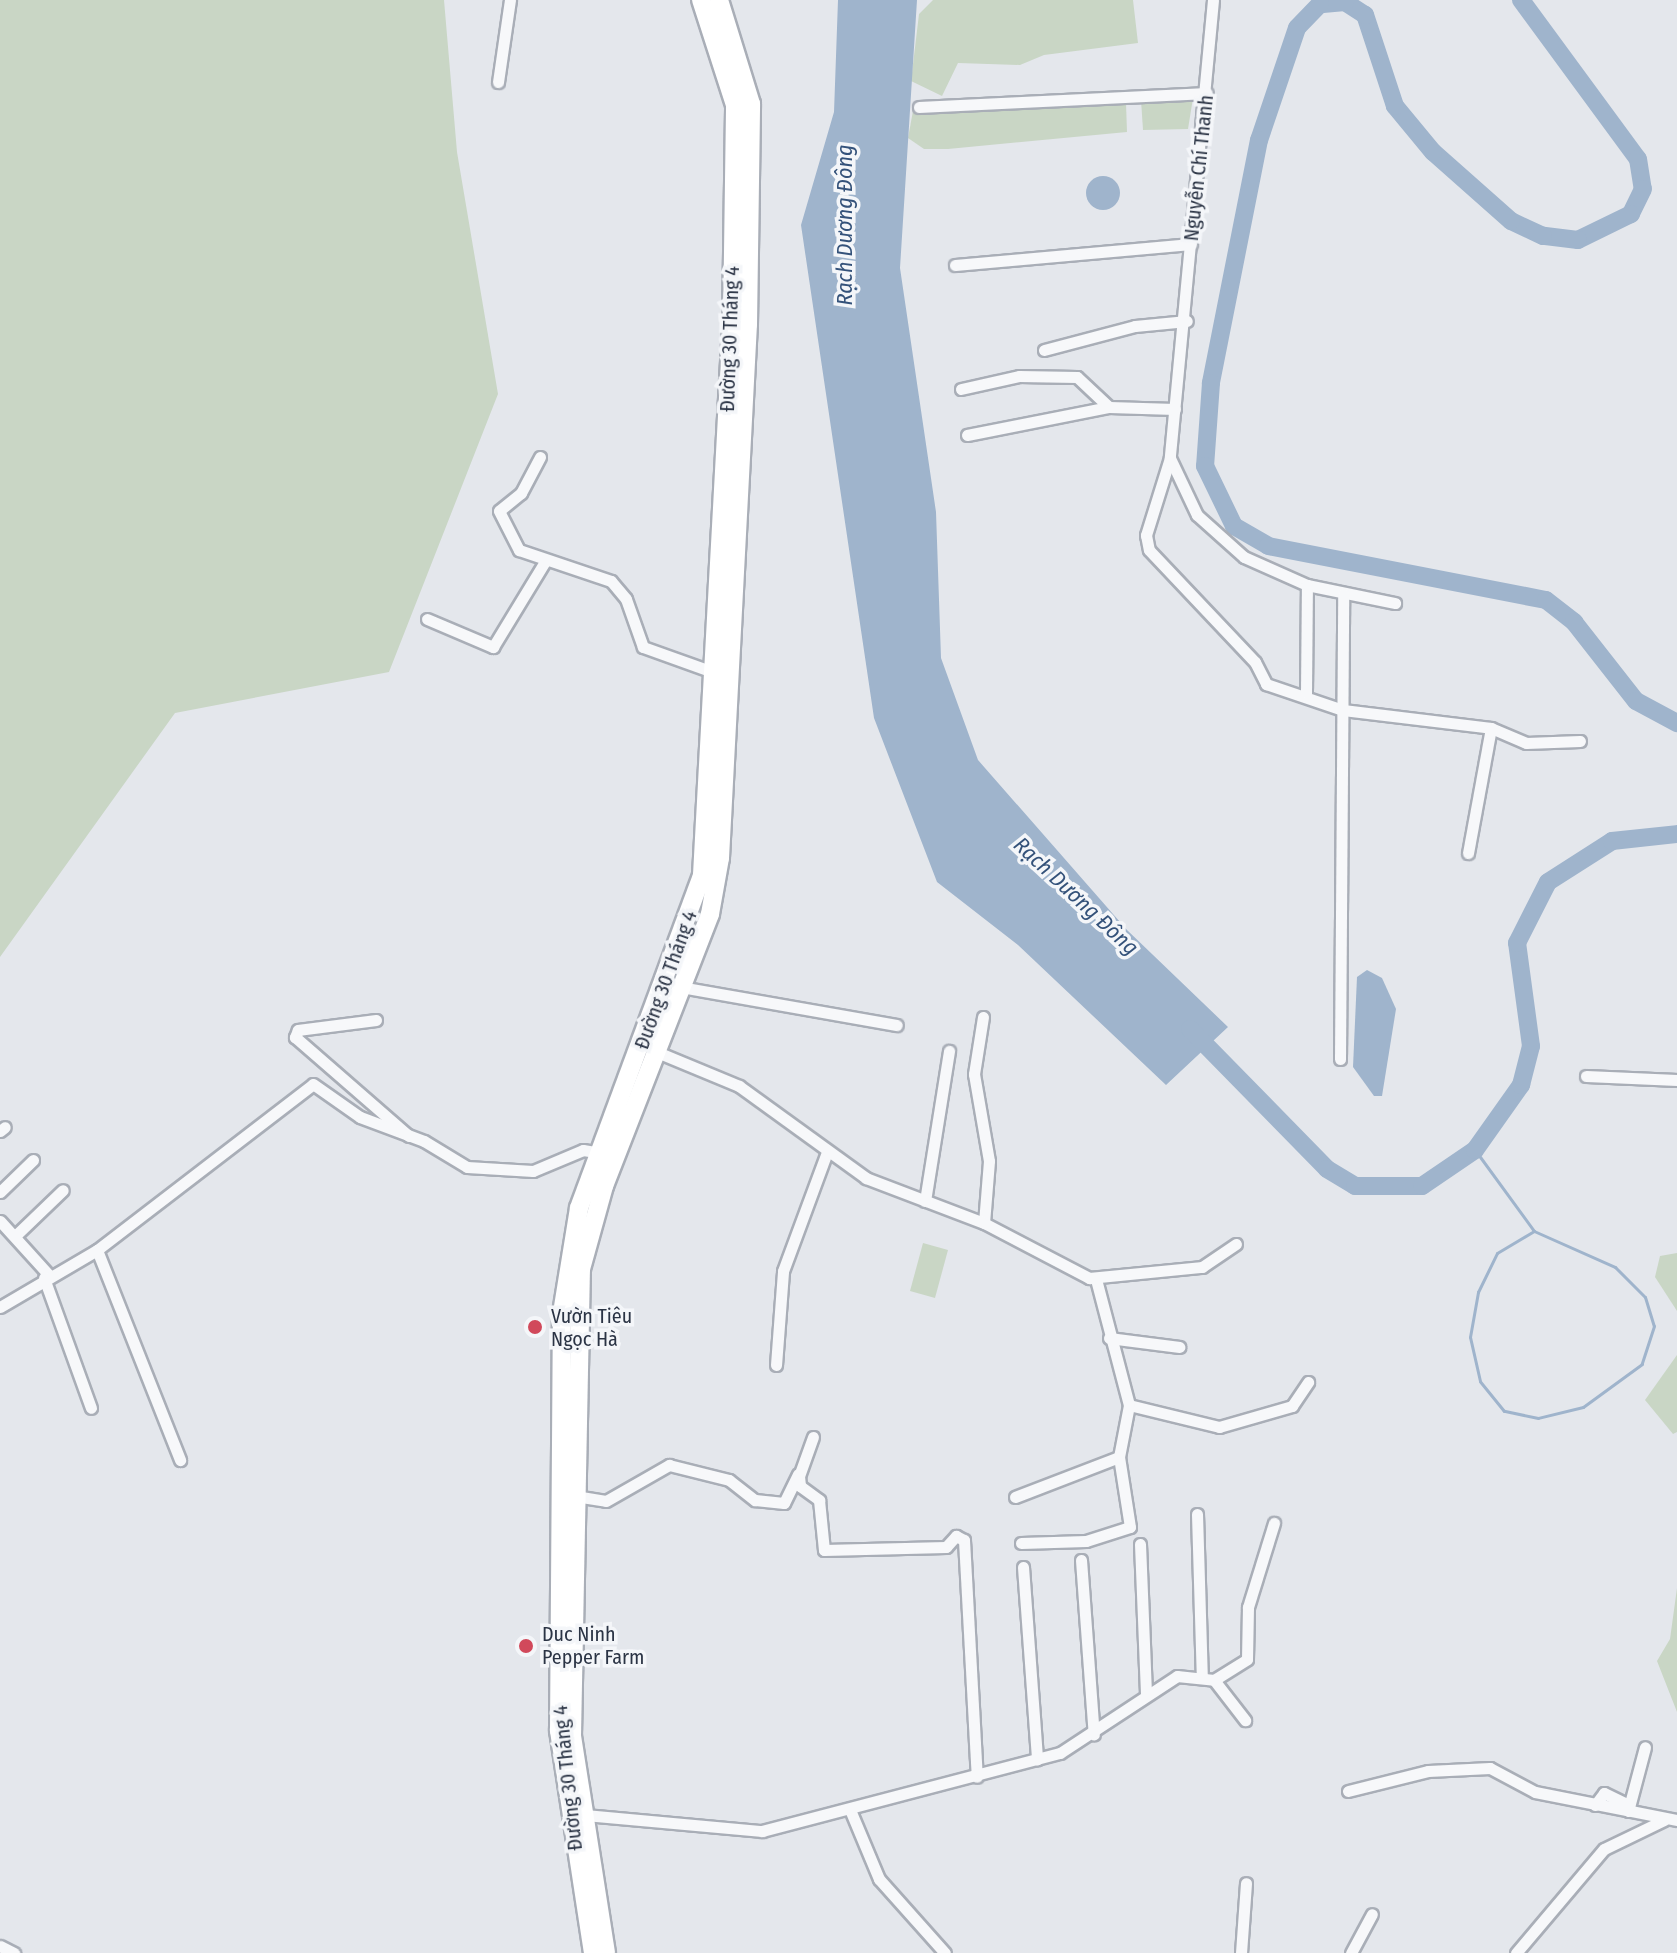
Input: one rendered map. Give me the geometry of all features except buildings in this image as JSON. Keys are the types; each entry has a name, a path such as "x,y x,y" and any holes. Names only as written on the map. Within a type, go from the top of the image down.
{"main road":[{"name":"Đường 30 Tháng 4","path":"701,0 743,105"},
{"name":"Đường 30 Tháng 4","path":"606,1953 559,1731 569,1447 572,1235 601,1153 681,987 710,914 740,324 743,105 719,0"},
{"name":"Đường 30 Tháng 4","path":"570,1314 591,1226 650,1050 702,875 717,797 710,671 728,551"},
{"name":"Đường 30 Tháng 4","path":"569,1447 575,1496 572,1735 577,1816 593,1953"}],"street":[{"path":"498,82 510,0"},
{"name":"Nguyễn Chí Thanh","path":"1213,0 1186,335 1170,458 1146,535 1149,550 1255,662 1266,684 1306,693"},
{"path":"919,107 1207,93"},
{"path":"955,265 1191,244"},
{"path":"1044,350 1135,326 1187,321"},
{"path":"961,389 1019,376 1077,377 1109,407"},
{"path":"967,435 1109,407 1175,409"},
{"path":"540,457 498,516 519,550 544,563 611,581 626,599 643,647 710,671"},
{"path":"1170,458 1207,527 1244,557 1307,585 1395,603"},
{"path":"427,619 493,647 544,563"},
{"path":"1307,585 1306,693 1343,710 1491,728 1526,743 1580,741"},
{"path":"1340,1059 1343,594"},
{"path":"1468,853 1491,728"},
{"path":"681,987 897,1025"},
{"path":"983,1017 974,1074 989,1161 984,1223"},
{"path":"376,1020 298,1030 295,1037 409,1136"},
{"path":"650,1050 739,1086 827,1152 894,1192 984,1223 1096,1279 1202,1267 1236,1244"},
{"path":"925,1201 949,1051"},
{"path":"1586,1076 1677,1080"},
{"path":"1,1303 97,1250 306,1086 327,1088 360,1117 479,1169 533,1171 583,1150 601,1153"},
{"path":"776,1365 783,1271 827,1152"},
{"path":"0,1192 33,1160"},
{"path":"15,1236 63,1190"},
{"path":"0,1221 46,1276 91,1408"},
{"path":"97,1250 180,1460"},
{"path":"1021,1543 1127,1530 1119,1457 1129,1405 1096,1279"},
{"path":"1109,1338 1179,1347"},
{"path":"1129,1405 1219,1427 1292,1406 1308,1382"},
{"path":"575,1496 606,1501 669,1465 729,1480 755,1500 783,1503 813,1437"},
{"path":"1015,1497 1119,1457"},
{"path":"799,1472 800,1486 819,1500 824,1550 946,1547 956,1536 964,1540 977,1777"},
{"path":"1197,1514 1208,1679 1245,1720"},
{"path":"577,1816 762,1831 851,1812 1037,1759 1094,1735 1146,1694 1177,1676 1208,1679 1247,1659 1248,1607 1274,1523"},
{"path":"1140,1544 1146,1694"},
{"path":"1081,1560 1094,1735"},
{"path":"1023,1567 1037,1759"},
{"path":"1629,1808 1645,1747"},
{"path":"1348,1791 1479,1767 1535,1792 1595,1805 1629,1808 1671,1819"},
{"path":"851,1812 879,1879 945,1953"},
{"path":"1516,1953 1604,1849 1671,1819"},
{"path":"1241,1953 1246,1883"},
{"path":"1351,1953 1372,1914"},
{"path":"0,1946 14,1953"}],"green space":[{"path":"0,0 444,0 457,152 498,394 389,672 175,713 0,957"},
{"path":"933,0 1133,0 1138,43 1044,55 1020,65 958,63 942,96 911,81 919,14"},
{"path":"1193,98 1188,129 1143,130 1141,100"},
{"path":"1120,99 1126,103 1127,132 948,149 924,149 908,138 913,111"},
{"path":"923,1243 948,1250 935,1298 910,1291"},
{"path":"1677,1253 1677,1311 1655,1277 1660,1256"},
{"path":"1677,1355 1677,1432 1673,1434 1645,1400"},
{"path":"1677,1588 1677,1712 1657,1661 1670,1639"}],"water":[{"path":"838,0 917,0 900,268 936,512 941,658 978,760 1127,930 1228,1027 1166,1085 1018,945 937,882 874,718 801,225 834,112"},
{"path":"1103,176 1115,181 1120,193 1115,205 1103,210 1091,205 1086,193 1091,181"},
{"path":"1367,970 1382,978 1396,1009 1382,1096 1374,1096 1353,1067 1357,977"}],"waterway":[{"name":"Rạch Dương Đông","path":"1521,0 1638,159 1643,189 1631,214 1578,240 1543,236 1511,221 1433,152 1395,106 1365,15 1345,2 1320,4 1297,28 1259,140 1211,383 1205,466 1234,526 1268,546 1546,600 1574,622 1636,701 1677,723"},
{"name":"Rạch Dương Đông","path":"1190,1029 1327,1169 1355,1186 1422,1186 1475,1150 1521,1085 1531,1046 1517,943 1548,882 1612,841 1677,834"},
{"path":"1475,1150 1534,1231 1615,1267 1645,1297 1654,1326 1642,1364 1583,1407 1538,1418 1504,1411 1480,1381 1470,1337 1478,1292 1497,1253 1534,1231"}],"place":[{"name":"Vườn Tiêu Ngọc Hà","path":"535,1327"},
{"name":"Duc Ninh Pepper Farm","path":"526,1646"}]}
